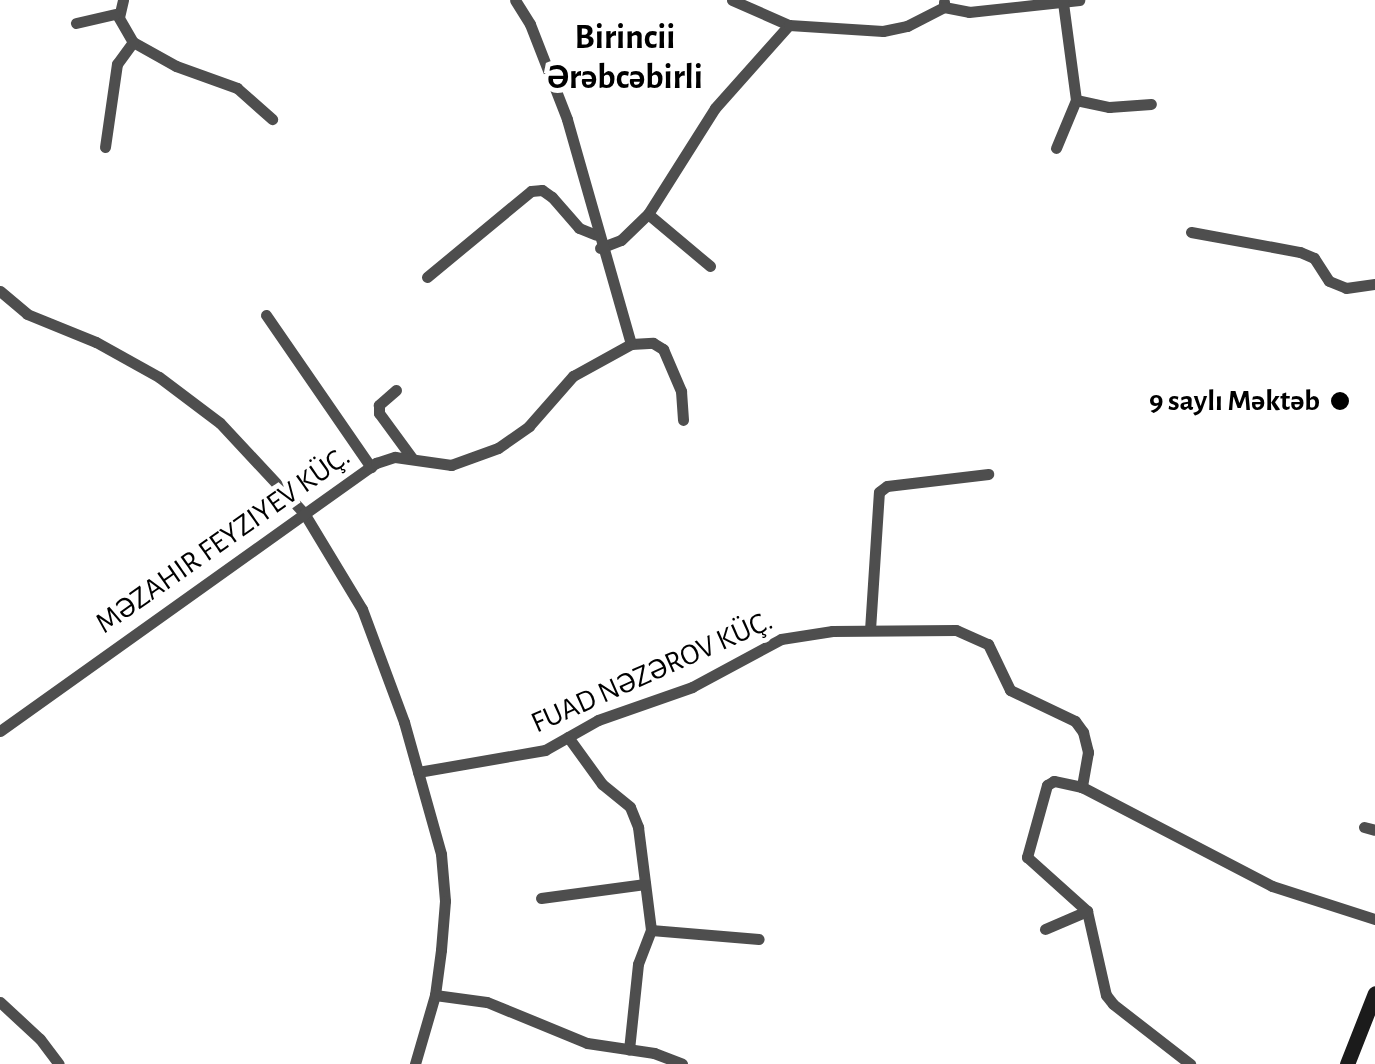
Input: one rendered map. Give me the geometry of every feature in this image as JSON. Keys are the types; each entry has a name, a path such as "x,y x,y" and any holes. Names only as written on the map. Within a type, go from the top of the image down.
{"main road":[{"path":"1347,1064 1375,993"}],"street":[{"path":"123,0 120,18 133,42 176,66 237,88 272,119"},
{"path":"515,0 530,24 567,119 596,235 631,344 653,344 662,349 681,392 683,420"},
{"path":"732,0 790,25 883,31 907,26 944,3 1003,10 1079,0"},
{"path":"1056,148 1076,100 1062,2"},
{"path":"76,24 115,14"},
{"path":"600,248 622,240 648,214 714,108 790,25"},
{"path":"105,147 118,64 133,42"},
{"path":"1076,100 1109,107 1151,104"},
{"path":"428,277 518,197 531,191 542,190 579,228 596,235"},
{"path":"648,214 710,266"},
{"path":"1191,232 1300,252 1314,258 1329,281 1346,288 1375,284"},
{"path":"0,291 27,314 96,342 158,376 220,423 304,513 362,609 418,772 441,854 445,901 435,996 415,1064"},
{"path":"266,315 371,467"},
{"name":"MƏZAHIR FEYZIYEV KÜÇ.","path":"0,730 371,467 395,457 450,465 498,448 528,426 573,376 631,344"},
{"path":"396,390 379,406 379,413 412,458"},
{"path":"870,630 878,492 887,486 988,474"},
{"name":"FUAD NƏZƏROV KÜÇ.","path":"418,772 545,750 598,720 692,687 782,639 870,630 956,630 988,644 1010,690 1060,712 1084,732 1088,752 1082,787"},
{"path":"568,737 602,784 630,807 638,827 652,930 638,964 629,1050"},
{"path":"1190,1064 1106,995 1086,910 1027,858 1046,785 1054,781 1082,787 1272,886 1375,919"},
{"path":"541,898 645,884"},
{"path":"1045,929 1086,910"},
{"path":"652,930 759,938"},
{"path":"435,996 487,1002 587,1043 682,1064"},
{"path":"0,1002 40,1039 59,1064"}],"place":[{"name":"9 saylı Məktəb","path":"1340,401"}],"district":[{"name":"Birincii Ərəbcəbirli","path":"625,58"}]}
